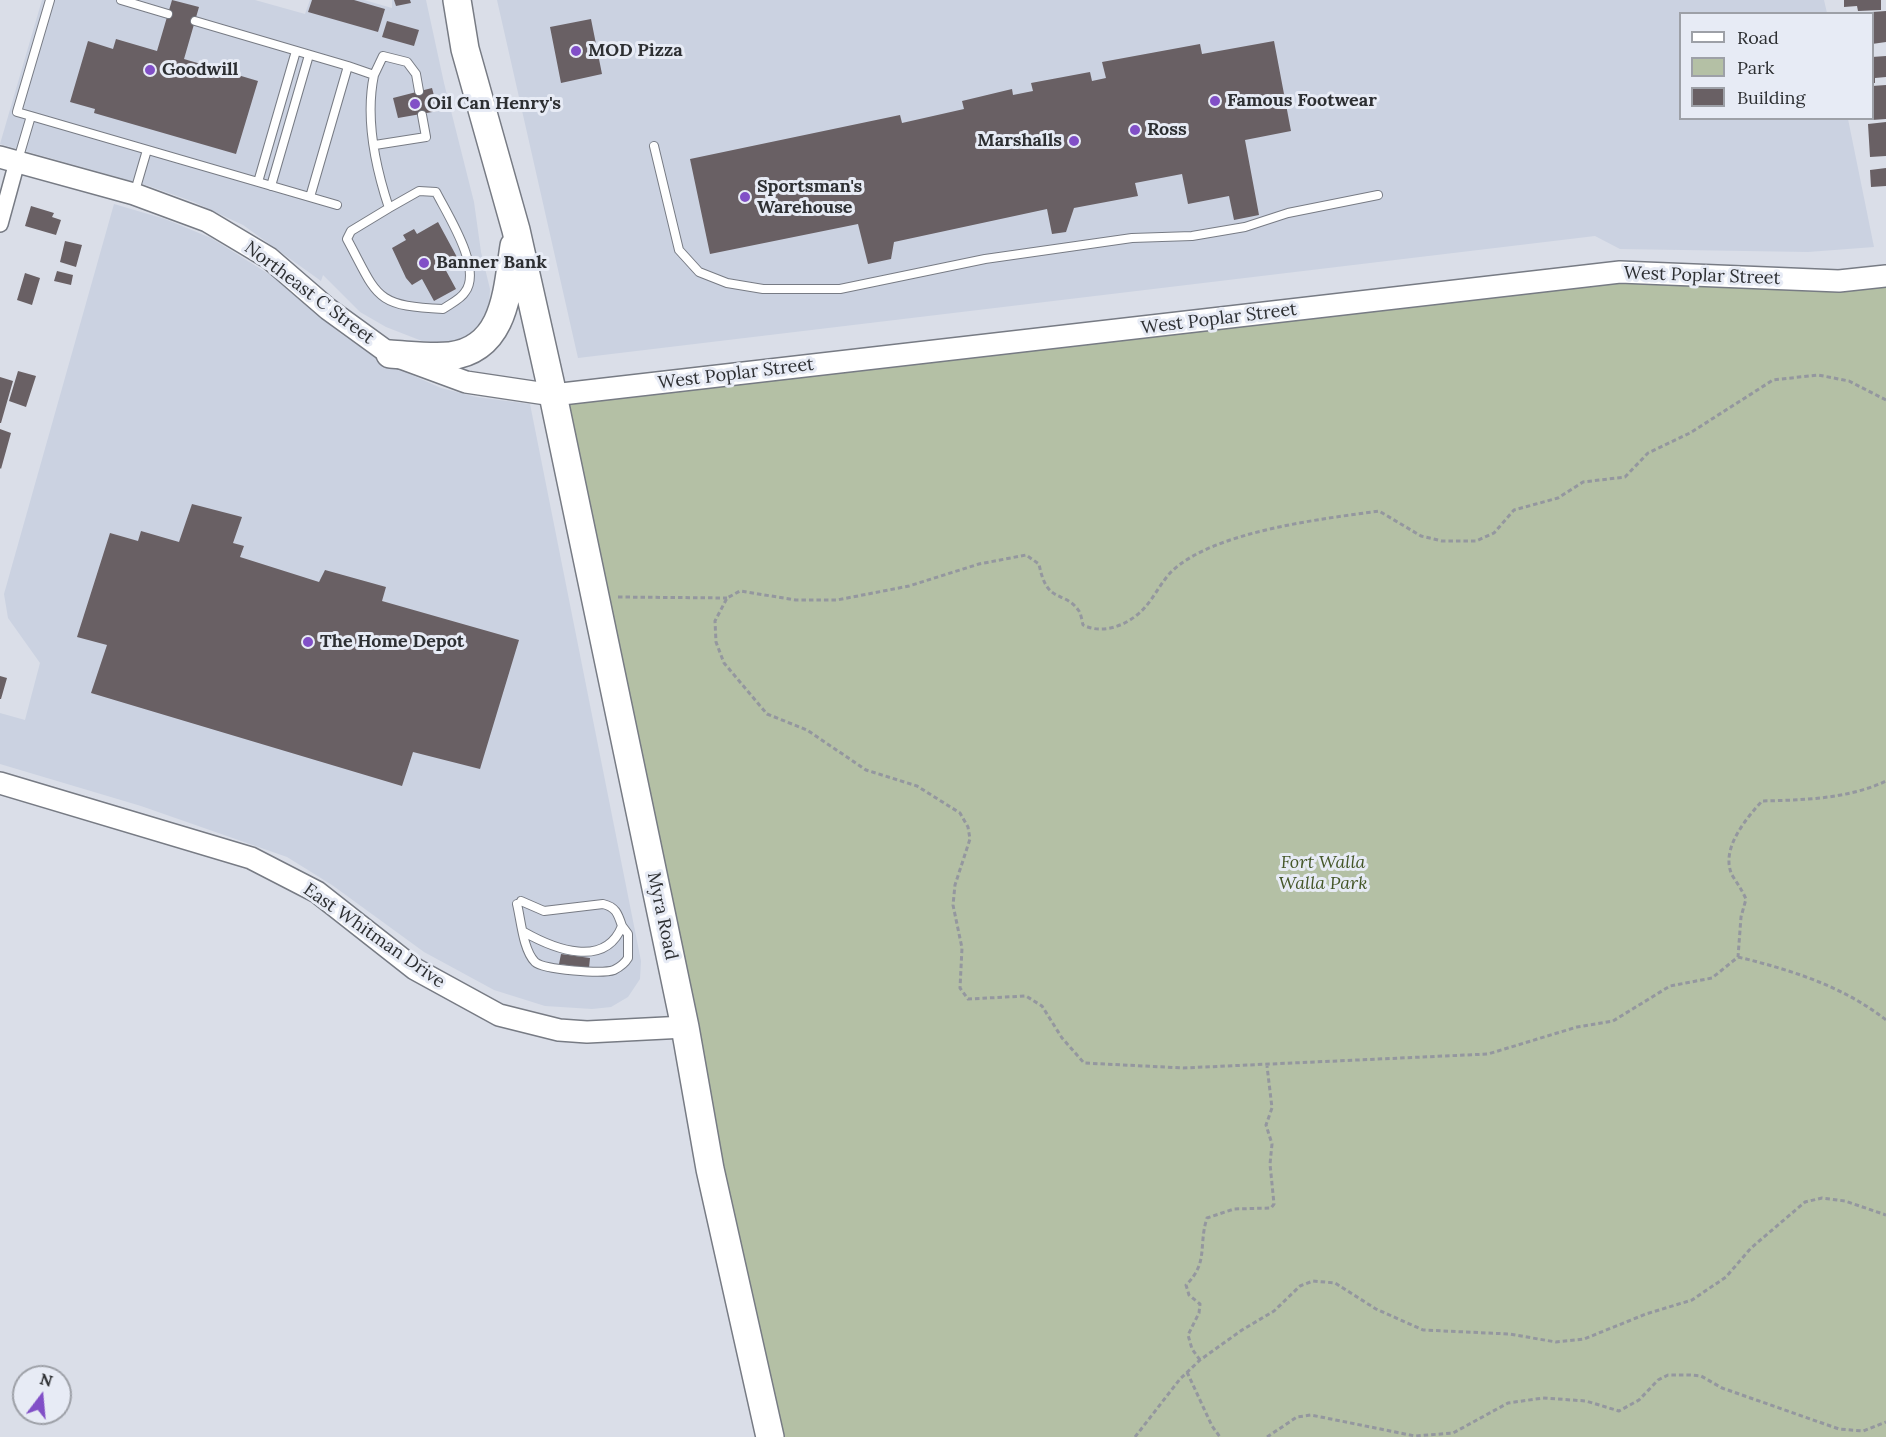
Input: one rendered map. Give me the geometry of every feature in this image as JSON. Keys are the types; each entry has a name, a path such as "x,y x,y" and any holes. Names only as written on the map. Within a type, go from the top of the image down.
{"highway":[{"name":"Myra Road","path":"457,0 465,49 516,230 553,395 685,1027 710,1169 770,1437"},
{"path":"390,354 449,356 469,352 492,334 504,309 516,230"}],"main road":[{"name":"Northeast C Street","path":"9,159 134,194 207,221 270,258 328,309 390,354 466,382 553,395"},
{"name":"West Poplar Street","path":"553,395 1620,273 1839,281 1886,276"},
{"name":"East Whitman Drive","path":"0,783 250,858 317,892 415,969 499,1015 559,1030 587,1032 685,1027"}],"street":[{"path":"0,224 9,159"}],"lane":[{"path":"50,0 17,112 337,205"},
{"path":"121,0 168,14"},
{"path":"195,21 374,75"},
{"path":"258,182 296,51"},
{"path":"271,186 309,55"},
{"path":"389,208 379,178 369,100 374,75 383,56 407,62 416,74 418,91"},
{"path":"310,197 348,66"},
{"path":"375,145 426,137 422,115"},
{"path":"9,159 31,116"},
{"path":"654,146 679,250 699,272 727,283 763,289 840,288 985,259 1132,238 1192,236 1245,227 1288,213 1378,195"},
{"path":"134,194 147,150"},
{"path":"419,191 436,192 464,246 470,275 465,293 443,309 388,302 376,292 347,239 351,231 389,208 419,191"},
{"path":"519,902 544,911 603,904 611,906 618,912 622,926 628,934 628,958 613,970 599,972 540,965 530,954 519,902"},
{"path":"524,932 557,948 589,952 602,951 612,944 622,926"}],"path":[{"path":"618,597 727,598 740,591 796,600 837,600 909,586 979,564 1026,555 1039,564 1041,579 1048,590 1078,610 1083,625 1095,631 1124,625 1148,606 1172,572 1199,552 1259,532 1379,511 1421,536 1442,541 1476,541 1494,533 1514,510 1558,498 1583,482 1625,477 1648,453 1690,433 1773,380 1818,375 1849,381 1886,400"},
{"path":"727,598 715,621 716,642 724,663 757,706 767,714 807,730 866,770 917,786 960,813 968,827 970,839 952,905 962,948 960,988 968,999 1026,996 1042,1006 1062,1038 1084,1063 1183,1068 1488,1054 1577,1028 1614,1021 1670,986 1712,978 1738,957 1741,917 1746,899 1731,873 1730,851 1743,822 1762,801 1819,799 1871,788 1886,781"},
{"path":"1738,957 1809,976 1870,1007 1886,1020"},
{"path":"1200,1360 1192,1349 1188,1335 1199,1313 1200,1304 1189,1295 1186,1285 1195,1277 1199,1268 1207,1218 1234,1209 1271,1208 1274,1204 1270,1164 1272,1143 1266,1125 1272,1108 1267,1065"},
{"path":"1135,1437 1186,1372 1233,1336 1275,1311 1300,1286 1313,1281 1335,1283 1376,1309 1423,1330 1509,1334 1556,1342 1584,1339 1647,1314 1692,1300 1726,1276 1758,1242 1805,1202 1822,1198 1845,1201 1886,1215"},
{"path":"1186,1372 1212,1426 1220,1437"},
{"path":"1267,1437 1297,1417 1311,1415 1415,1436 1442,1435 1464,1428 1508,1403 1543,1398 1586,1401 1619,1411 1639,1400 1658,1380 1668,1375 1701,1376 1722,1388 1839,1429 1863,1431 1886,1422"}],"shaded area":[{"path":"42,0 255,0 305,14 310,0 364,0 392,8 392,0 426,0 474,202 481,252 490,289 489,308 480,331 453,343 422,341 386,327 360,312 323,275 321,281 243,225 194,202 149,186 0,144"},
{"path":"497,0 1824,0 1827,12 1679,12 1679,120 1848,120 1874,247 1808,252 1620,249 1595,236 578,358"},
{"path":"114,204 165,219 211,238 272,276 341,334 385,363 441,388 476,397 530,404 641,961 640,979 628,997 611,1007 592,1009 545,1006 494,990 424,952 332,885 287,857 141,806 0,764 0,713 25,720 40,663 8,618 4,594"}],"green space":[{"name":"Fort Walla Walla Park","path":"1620,272 1886,276 1886,1437 770,1437 553,395"}],"building":[{"name":"Goodwill","path":"172,0 199,7 184,59 258,81 236,154 94,113 95,109 70,102 88,41 113,49 116,39 157,51"},
{"path":"312,0 354,0 385,9 378,32 308,12"},
{"path":"394,0 410,0 411,3 396,6"},
{"path":"1844,0 1881,0 1881,10 1858,11 1857,6 1844,7"},
{"path":"1886,11 1886,42 1874,44 1874,12 1872,12"},
{"name":"MOD Pizza","path":"591,19 602,74 561,83 550,27"},
{"path":"387,21 419,30 414,46 382,37"},
{"path":"1274,41 1291,131 1245,140 1259,215 1234,220 1229,196 1188,204 1182,174 1135,183 1138,196 1074,208 1066,232 1052,234 1047,209 894,242 891,259 868,264 858,224 710,254 690,159 900,115 902,123 964,109 962,101 1012,89 1013,95 1033,91 1031,83 1090,72 1092,81 1106,78 1102,62 1200,44 1202,54"},
{"path":"1886,56 1886,77 1875,78 1875,83 1874,83 1874,57"},
{"path":"1886,85 1886,119 1874,120 1874,86"},
{"name":"Oil Can Henry's","path":"432,88 438,111 398,118 393,98"},
{"path":"1886,122 1886,156 1870,157 1868,124"},
{"path":"1886,168 1886,186 1871,187 1870,170"},
{"path":"31,206 54,213 52,217 61,220 56,235 25,226"},
{"name":"Banner Bank","path":"438,222 458,259 444,267 456,289 434,301 422,279 412,285 406,278 392,248 406,240 403,235 414,229 417,234"},
{"path":"65,241 82,245 76,267 60,262"},
{"path":"57,271 73,275 71,285 54,281"},
{"path":"25,273 40,278 32,305 17,300"},
{"path":"18,371 36,376 26,407 9,401"},
{"path":"0,377 13,381 1,423 0,423"},
{"path":"0,429 11,433 1,469 0,468"},
{"name":"The Home Depot","path":"192,504 242,517 233,543 244,546 240,557 319,582 325,570 386,587 382,601 519,640 480,769 413,752 402,786 91,693 107,645 77,637 110,533 138,541 141,531 179,542"},
{"path":"0,676 7,678 1,699 0,699"},
{"path":"561,954 590,958 589,968 559,964"}],"place":[{"name":"MOD Pizza","path":"576,51"},
{"name":"Goodwill","path":"150,70"},
{"name":"Famous Footwear","path":"1215,101"},
{"name":"Oil Can Henry's","path":"415,104"},
{"name":"Ross","path":"1135,130"},
{"name":"Marshalls","path":"1074,141"},
{"name":"Sportsman's Warehouse","path":"745,197"},
{"name":"Banner Bank","path":"424,263"},
{"name":"The Home Depot","path":"308,642"}]}
